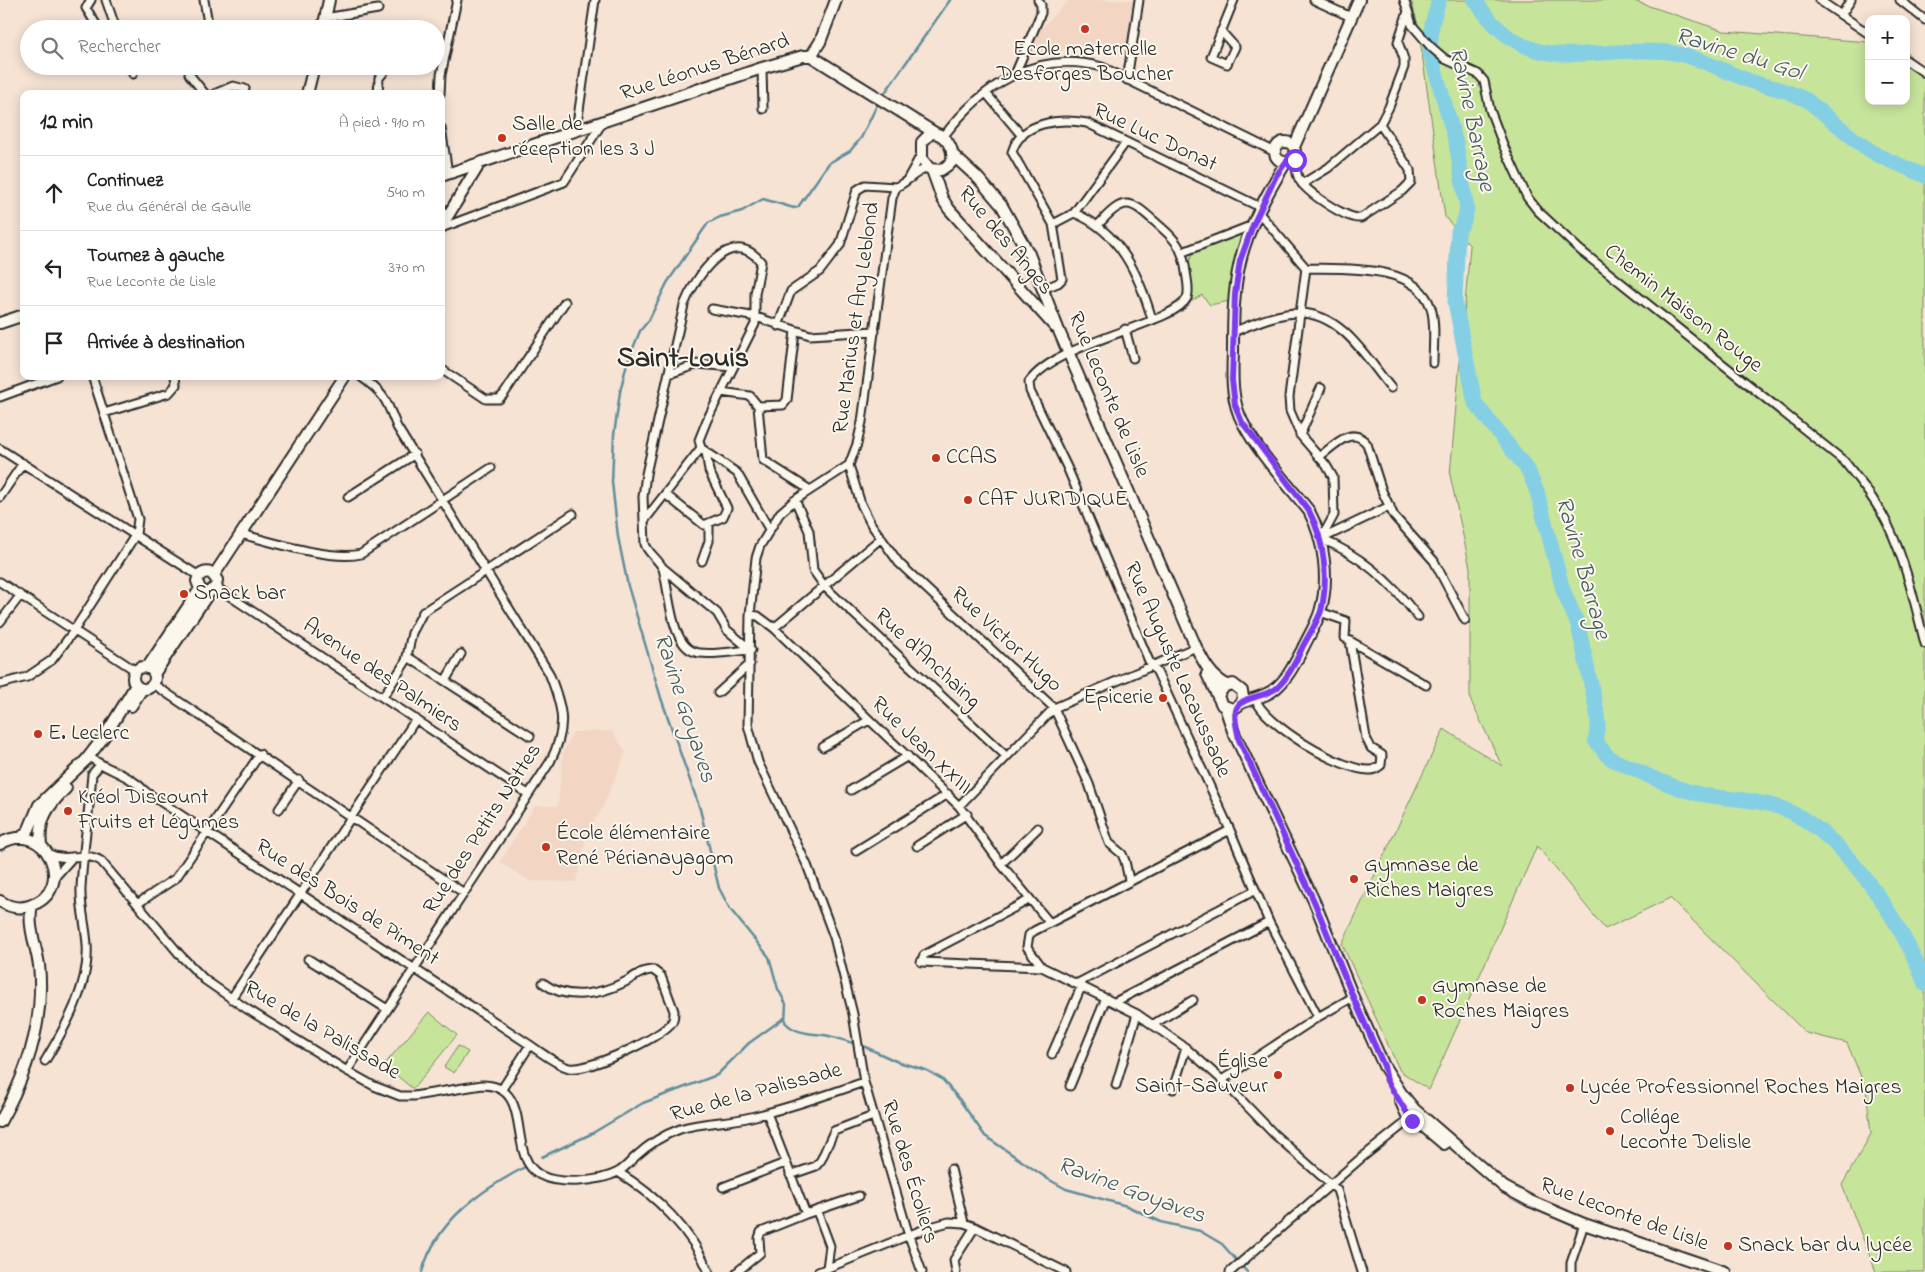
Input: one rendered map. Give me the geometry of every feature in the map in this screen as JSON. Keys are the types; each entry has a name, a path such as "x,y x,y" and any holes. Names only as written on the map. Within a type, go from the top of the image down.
{"main road":[{"path":"325,20 329,0"},
{"path":"836,0 820,42 811,56 887,102 939,135 950,146 953,155 951,163 946,168 930,169 924,163 921,154 922,142 919,131 910,117"},
{"path":"1291,145 1359,0"},
{"name":"Rue Léonus Bénard","path":"445,174 762,68 803,56 811,56"},
{"path":"308,90 312,75"},
{"path":"922,142 928,135 939,135"},
{"path":"1242,692 1237,686 1227,685 1221,688 1218,695 1220,702 1225,708 1239,705 1277,688 1294,665 1320,612 1324,584 1321,539 1309,511 1242,422 1235,405 1232,380 1235,294 1240,261 1253,225 1276,176 1282,156 1282,142 1291,145 1295,153 1282,156"},
{"name":"Rue Leconte de Lisle","path":"953,155 978,178 1002,206 1029,254 1059,331 1196,647 1205,665 1219,681 1227,685"},
{"path":"445,221 478,164"},
{"name":"Rue des Anges","path":"930,169 949,209 1059,331"},
{"path":"0,323 20,316"},
{"path":"214,575 342,380"},
{"path":"41,845 40,828 45,812 94,761 139,687 152,676 209,589 217,580 214,575 205,572 197,581 209,589"},
{"name":"Rue Leconte de Lisle","path":"1205,665 1218,695"},
{"path":"139,687 133,678 136,671 152,676"},
{"path":"1242,692 1260,692 1277,688"},
{"path":"1239,705 1242,692"},
{"name":"Rue Leconte de Lisle","path":"1239,705 1236,720 1239,740"},
{"name":"Rue Leconte de Lisle","path":"1225,708 1233,731 1239,740 1314,901 1353,997 1384,1066 1414,1116 1501,1191 1527,1206 1700,1269 1725,1272"},
{"path":"21,838 29,829 40,805 94,761"},
{"path":"2,842 21,838 41,845 49,854 53,863 54,879 44,898 32,905 16,908"},
{"path":"0,901 16,908 31,924"},
{"path":"0,1122 17,1092 32,1052 37,1018 39,966 31,924 32,905"}],"street":[{"path":"91,0 86,8 93,20"},
{"path":"106,0 113,20"},
{"path":"204,0 207,20"},
{"path":"445,56 457,0"},
{"path":"578,129 577,124 595,0"},
{"path":"1016,72 1041,13 1041,5 1038,0"},
{"path":"1127,80 1139,0"},
{"path":"1221,31 1234,0"},
{"path":"1314,0 1351,17"},
{"name":"Chemin Maison Rouge","path":"1404,0 1415,30 1430,47 1444,59 1478,74 1484,81 1504,147 1527,196 1538,212 1580,250 1826,445 1850,468 1875,503 1896,544 1925,644"},
{"path":"1819,0 1865,31"},
{"path":"1841,15 1851,0"},
{"path":"1900,0 1925,20"},
{"path":"338,20 378,9"},
{"path":"1302,184 1328,168 1380,124 1389,107 1404,68 1404,59 1398,42 1408,11"},
{"path":"939,135 986,94 1016,72 1047,64 1081,61 1102,67 1264,145 1296,164 1297,176 1302,184 1316,197 1356,219 1367,216 1402,191 1410,182 1410,170 1380,124"},
{"path":"1910,63 1925,73"},
{"path":"762,68 763,108"},
{"path":"190,75 202,90"},
{"path":"378,90 379,78 381,75"},
{"path":"440,90 441,75"},
{"path":"224,90 233,86 245,89"},
{"path":"986,94 1022,136"},
{"path":"445,227 564,182 604,120"},
{"name":"Rue Luc Donat","path":"1053,224 1012,152 1014,145 1022,136 1037,126 1054,121 1073,120 1087,123 1260,211"},
{"path":"1043,289 1058,284 1062,279 1053,224 1074,213 1126,142"},
{"name":"Rue Marius et Ary Leblond","path":"905,184 921,154"},
{"name":"Rue Marius et Ary Leblond","path":"860,1053 834,937 807,865 758,762 748,725 751,650 750,615 756,558 768,529 780,513 795,500 848,465 862,422 889,209 896,187 905,184 916,173 930,169"},
{"path":"778,326 791,291 820,271 840,245 857,190 865,185 896,187"},
{"path":"1099,224 1116,205 1126,203 1133,205 1162,228 1184,252 1253,225"},
{"path":"1260,211 1306,268 1289,397 1290,411 1300,435 1330,470 1333,477 1335,506 1331,524 1321,539"},
{"path":"1074,213 1099,224 1125,253 1142,284 1152,319"},
{"path":"665,494 704,525 723,517 726,508 709,471 704,450 699,440 755,324 755,294 761,262 747,251 738,248 729,249 710,264 689,292 684,305 646,474 643,498 647,551 662,567 717,613 727,630 751,650"},
{"name":"Rue Auguste Lacaussade","path":"1184,252 1189,291 1187,298 1179,308 1068,351 1034,375 1029,382 1030,391 1067,468 1153,666 1230,830 1268,922 1318,1017"},
{"path":"1306,268 1381,270 1396,275 1408,283 1427,300 1431,308 1433,363"},
{"path":"445,372 486,399 499,399 565,302"},
{"path":"712,309 756,317 778,326 814,336 830,332 875,331"},
{"path":"1233,332 1265,320 1299,313 1317,316 1335,324 1351,338 1391,388"},
{"path":"1125,329 1132,358"},
{"path":"758,406 778,407 785,403 795,331"},
{"path":"669,374 698,364 733,367"},
{"path":"0,397 46,380"},
{"path":"0,684 27,677 52,660 73,632 136,534 138,519 93,380"},
{"path":"104,413 169,393 176,385 175,380"},
{"name":"Rue des Petits Nattes","path":"347,1071 528,794 557,748 562,732 560,700 549,673 397,427 382,394 365,380"},
{"path":"1300,435 1321,388"},
{"path":"721,392 750,396 758,406 763,460 810,490"},
{"path":"1319,458 1345,437 1352,435 1362,438 1367,444 1382,491 1394,516 1434,561 1465,620"},
{"path":"0,449 200,576"},
{"path":"644,521 704,450"},
{"path":"704,450 737,473 768,529"},
{"path":"348,497 415,454"},
{"path":"0,497 22,463"},
{"name":"Rue Victor Hugo","path":"848,465 862,504 880,539 899,563 1054,708 1089,784 1109,843 1122,854 1129,880"},
{"path":"241,534 323,553 352,556 361,554 491,468"},
{"name":"Rue d'Anchaing","path":"795,500 809,531 812,570 824,587 1006,756"},
{"path":"1321,539 1390,506"},
{"path":"383,698 408,657 412,633 423,612 573,514"},
{"path":"702,561 709,541 709,524"},
{"path":"774,628 880,539"},
{"path":"1321,539 1338,546 1375,572 1398,592 1418,618"},
{"path":"662,567 678,638 684,645 699,654 751,650"},
{"path":"0,582 73,632 136,671"},
{"name":"Avenue des Palmiers","path":"209,589 416,719 528,794"},
{"path":"0,622 20,596"},
{"path":"1320,612 1346,621 1345,638 1426,685"},
{"name":"Rue Jean XXIII","path":"750,615 758,616 774,628 948,794 967,814 1001,864 1049,922"},
{"path":"1255,698 1258,707 1267,717 1318,751 1344,764 1366,770 1374,770 1381,765 1382,755 1371,748 1366,738 1350,641"},
{"path":"959,806 1054,708 1196,647"},
{"path":"445,681 461,654"},
{"path":"408,657 530,736"},
{"path":"718,693 750,664"},
{"path":"152,676 260,754 464,892"},
{"path":"231,999 416,719"},
{"path":"822,747 869,720"},
{"path":"137,904 176,878 260,754"},
{"path":"851,790 908,756"},
{"path":"45,1061 64,1030 87,963 87,946 81,896 94,761"},
{"name":"Rue des Bois de Piment","path":"94,761 134,779 146,792 206,832 530,1045 570,1068 585,1068 602,1063 662,1031 673,1022 674,1011 661,976 653,970 645,971 615,987 591,993 561,994 543,983"},
{"path":"279,809 299,780"},
{"path":"856,851 948,794"},
{"path":"918,846 967,814"},
{"path":"1001,864 1038,828"},
{"path":"1042,967 1029,952 1027,940 1034,931 1129,880 1230,830"},
{"path":"49,854 63,859 86,855"},
{"name":"Rue de la Palissade","path":"86,855 101,860 137,904 205,980 231,999 347,1071 374,1086 400,1096 414,1096 482,1085 493,1085 502,1089 514,1107 527,1160 538,1174 575,1182 618,1172 648,1146 681,1129 767,1113 864,1082"},
{"path":"54,879 71,858"},
{"path":"1052,1054 1080,984 1254,891"},
{"path":"1030,900 924,955 920,960 923,964 1042,967 1080,984 1137,1014 1186,1048 1222,1080 1274,1134 1337,1190 1344,1206 1362,1272"},
{"path":"1115,1002 1268,922"},
{"path":"308,959 387,1009"},
{"path":"1222,1080 1318,1017 1353,997"},
{"path":"1070,1086 1106,998"},
{"path":"1152,1025 1193,1000"},
{"path":"1116,1085 1137,1014"},
{"path":"502,1089 530,1045"},
{"path":"1173,1089 1186,1048"},
{"name":"Rue des Écoliers","path":"860,1053 864,1082 873,1116 909,1236 922,1272"},
{"path":"767,1113 806,1214"},
{"path":"790,1175 816,1166 821,1160 834,1131 873,1116"},
{"path":"1230,1272 1331,1183 1414,1116"},
{"path":"723,1187 785,1163"},
{"path":"951,1169 964,1223"},
{"path":"618,1172 651,1196 685,1230 700,1250 709,1272"},
{"path":"737,1272 760,1253 759,1238 762,1232 806,1214 859,1196"},
{"path":"817,1211 830,1246 827,1268"},
{"path":"818,1272 927,1228 949,1222 964,1223 974,1227 1066,1272"},
{"path":"956,1272 954,1260 974,1227"},
{"path":"1571,1272 1571,1263 1584,1227"}],"shaded area":[{"name":"Ecole maternelle Desforges Boucher","path":"1069,0 1135,0 1125,57 1088,48 1087,51 1067,47 1058,53 1028,57 1039,31"},
{"path":"612,731 626,752 602,809 587,832 576,882 529,881 500,862 535,806 558,806 563,753 573,732"}],"green space":[{"path":"1411,0 1631,0 1724,31 1865,42 1865,105 1910,105 1910,56 1925,74 1925,1272 1876,1272 1842,1185 1871,1134 1866,1089 1847,1043 1806,1033 1670,898 1605,929 1537,846 1429,1090 1400,1071 1342,944 1444,729 1502,766 1470,699 1470,568 1450,475 1470,246 1445,217 1418,25"},
{"path":"1245,232 1232,272 1229,301 1210,305 1202,295 1192,301 1189,275 1191,256 1195,251"},
{"path":"429,1012 457,1035 413,1089 384,1065"},
{"path":"458,1046 468,1052 454,1073 444,1067"}],"waterway":[{"name":"Ravine Goyaves","path":"882,97 950,0"},
{"name":"Ravine Barrage","path":"1439,0 1432,24 1430,52 1456,143 1467,209 1464,221 1458,231 1455,302 1475,403 1528,470 1537,492 1563,590 1578,625 1597,712 1598,725 1595,740 1611,759 1666,784 1704,795 1749,800 1775,806 1799,817 1823,833 1866,879 1885,906 1915,960 1925,984"},
{"name":"Ravine du Gol","path":"1475,0 1496,26 1517,42 1539,51 1562,54 1639,51 1667,52 1698,60 1750,81 1788,92 1807,100 1858,142 1877,155 1925,176"},
{"name":"Ravine Goyaves","path":"855,1044 829,1036 806,1033 794,1029 785,1022 786,1004 778,989 769,957 730,909 719,888 700,809 661,698 628,586 618,537 612,482 614,435 620,392 627,363 640,331 649,320 667,283 708,223 720,217 742,211 763,199 794,208 798,207 829,163 850,151 861,138 879,101"},
{"path":"542,1157 591,1134 643,1103 717,1075 749,1043 784,1018"},
{"name":"Ravine Goyaves","path":"861,1045 898,1062 926,1070 942,1079 959,1099 985,1136 1048,1179 1066,1189 1127,1206 1161,1222 1200,1231 1222,1244 1247,1272"},
{"path":"422,1272 438,1237 449,1222 462,1209 492,1186 525,1167"}],"place":[{"name":"Ecole maternelle Desforges Boucher","path":"1085,29"},
{"name":"Salle de réception les 3 J","path":"502,138"},
{"name":"CCAS","path":"936,458"},
{"name":"CAF JURIDIQUE","path":"968,500"},
{"name":"Snack bar","path":"184,594"},
{"name":"Epicerie","path":"1163,698"},
{"name":"E. Leclerc","path":"38,734"},
{"name":"Kréol Discount Fruits et Légumes","path":"68,811"},
{"name":"École élémentaire René Périanayagom","path":"546,847"},
{"name":"Gymnase de Riches Maigres","path":"1354,879"},
{"name":"Gymnase de Roches Maigres","path":"1422,1000"},
{"name":"Église Saint-Sauveur","path":"1278,1075"},
{"name":"Lycée Professionnel Roches Maigres","path":"1570,1088"},
{"name":"Collége Leconte Delisle","path":"1610,1131"},
{"name":"Snack bar du lycée","path":"1728,1246"}],"district":[{"name":"Saint-Louis","path":"683,359"}],"route":[{"path":"1295,160 1286,162 1276,176 1253,225 1240,261 1235,294 1232,380 1235,405 1242,422 1252,438 1309,511 1316,525 1321,539 1323,561 1324,584 1322,603 1311,632 1284,680 1277,688 1237,706 1236,720 1239,740 1314,901 1353,997 1384,1066 1387,1081 1404,1106 1408,1118 1412,1121"}]}
